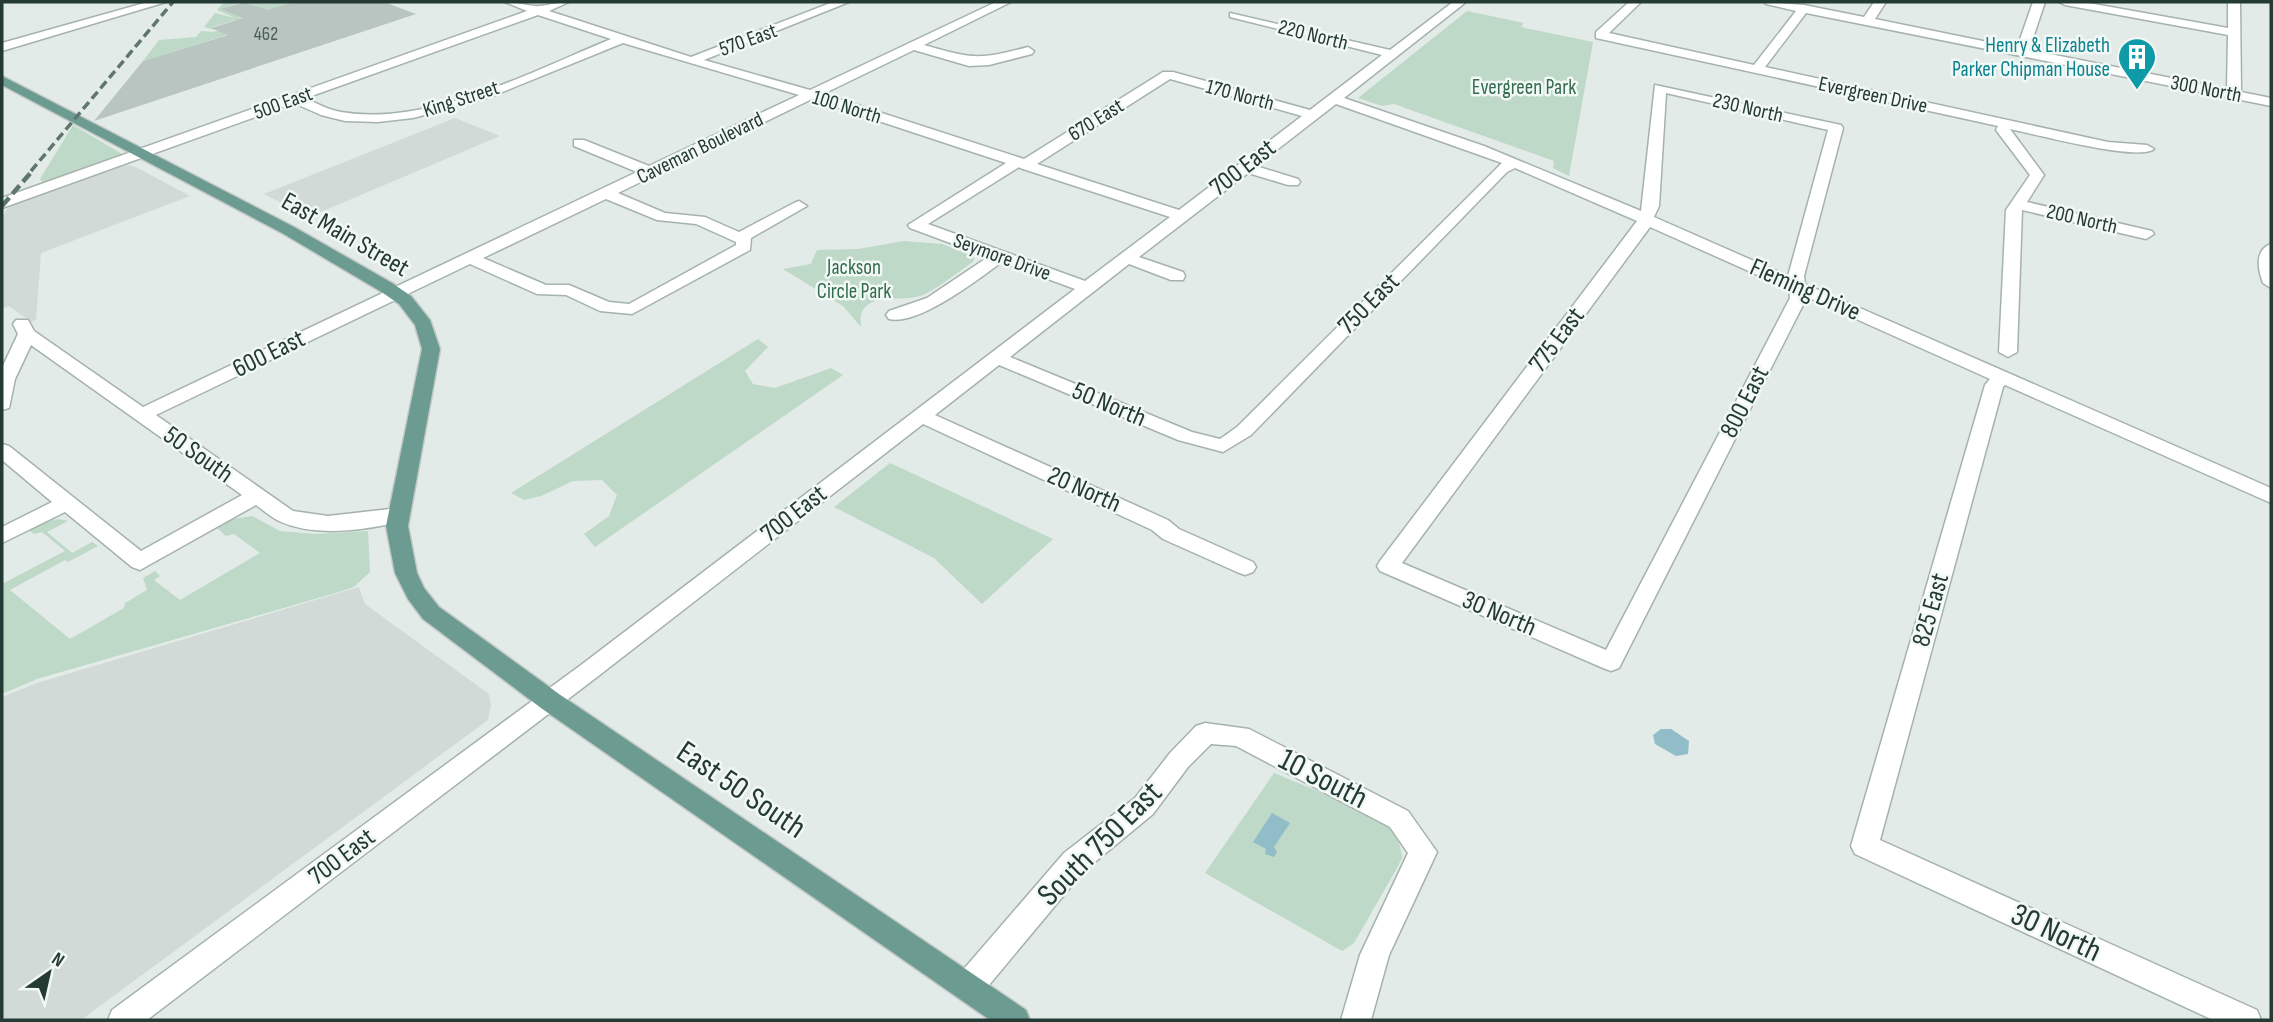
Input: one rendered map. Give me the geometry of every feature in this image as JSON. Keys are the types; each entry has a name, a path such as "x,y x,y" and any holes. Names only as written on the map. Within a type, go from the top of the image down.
{"main road":[{"name":"East Main Street","path":"2,80 288,230 405,300 424,324 431,349 399,515 397,540 405,575 415,596 431,613"},
{"name":"East 50 South","path":"431,613 550,701 968,987 1003,1017"}],"street":[{"path":"2,47 160,2"},
{"name":"100 North","path":"511,2 1182,216"},
{"name":"500 East","path":"2,203 563,2"},
{"name":"570 East","path":"691,61 843,2"},
{"name":"Caveman Boulevard","path":"395,293 1005,2"},
{"name":"700 East","path":"123,1020 550,701 1460,2"},
{"name":"Evergreen Drive","path":"1635,2 1600,35 2108,146 2147,149"},
{"name":"300 North","path":"1770,2 2271,102"},
{"path":"1868,21 1880,2"},
{"path":"2022,52 2039,2"},
{"path":"2065,2 2235,33"},
{"path":"2234,2 2234,94"},
{"path":"1757,69 1804,8"},
{"name":"220 North","path":"1234,15 1392,54"},
{"name":"King Street","path":"295,99 332,115 345,117 379,118 425,112 467,100 622,39"},
{"path":"913,46 969,62 989,61 1028,51"},
{"name":"170 North","path":"1168,75 1312,115"},
{"name":"670 East","path":"916,225 1168,75"},
{"name":"230 North","path":"1660,88 1836,128"},
{"name":"775 East","path":"1388,566 1642,228 1651,206 1660,88"},
{"name":"Fleming Drive","path":"1334,99 1515,163 2271,496"},
{"path":"2006,123 2003,131 2037,175 2018,204 2013,219 2008,352"},
{"name":"800 East","path":"1611,662 1799,298 1796,276 1836,128"},
{"path":"579,144 650,172"},
{"name":"750 East","path":"1223,446 1244,431 1502,169 1515,163"},
{"path":"1245,167 1293,182"},
{"path":"469,258 542,290 569,290 606,307 632,309 744,247 741,239 699,220 662,217 605,193"},
{"name":"200 North","path":"2018,204 2146,234"},
{"path":"741,239 799,206"},
{"name":"Seymore Drive","path":"916,225 1088,288"},
{"path":"2271,249 2265,266 2271,283"},
{"path":"895,315 933,302 1000,256"},
{"path":"1127,258 1177,276"},
{"name":"600 East","path":"143,414 395,293"},
{"name":"50 South","path":"2,404 6,379 24,329 143,414 156,427 286,516 303,522 325,523 399,515"},
{"name":"50 North","path":"997,358 1185,436 1223,446"},
{"name":"825 East","path":"1865,846 1994,385 2003,378"},
{"name":"20 North","path":"921,416 1160,525 1171,534 1245,567"},
{"path":"2,450 140,562 256,496"},
{"path":"2,536 67,503"},
{"name":"30 North","path":"1388,566 1611,662"},
{"name":"South 750 East","path":"968,987 1074,862 1144,806 1179,760 1205,733"},
{"name":"10 South","path":"1205,733 1240,736 1399,819 1423,852 1386,923 1362,990 1356,1020"},
{"name":"30 North","path":"1865,846 2246,1020"}],"shaded area":[{"path":"455,118 500,136 309,217 264,194"},
{"path":"126,165 136,167 190,196 41,253 36,320 31,322 9,306 2,309 2,217 9,206"},
{"path":"359,587 365,604 489,694 491,706 488,720 81,1020 2,1020 2,697 37,683"}],"green space":[{"path":"224,2 240,2 222,9 258,7 245,2 294,2 284,5 332,2 143,61 159,40 196,37 201,31 214,32 243,21 235,20 212,27 216,30 204,27 215,13 235,18 217,10"},
{"name":"Evergreen Park","path":"1467,11 1524,23 1521,27 1593,42 1569,176 1553,168 1554,161 1394,104 1382,106 1358,98"},
{"path":"73,125 124,155 43,183 40,179"},
{"name":"Jackson Circle Park","path":"904,241 942,244 973,256 974,261 923,295 873,302 865,307 861,315 861,327 843,306 783,269 811,264 817,250 858,249"},
{"path":"758,339 768,347 745,371 753,384 775,388 831,368 843,375 595,547 584,534 609,516 617,495 602,480 573,481 541,496 524,500 511,493"},
{"path":"890,463 1053,539 982,604 934,558 834,507"},
{"path":"252,516 280,531 315,534 368,531 370,572 354,587 339,592 37,679 2,694 2,584 65,551 42,532 34,534 27,529 57,519 68,521 47,532 72,553 92,542 98,546 68,562 65,560 10,590 70,639 124,608 125,603 147,590 143,578 155,571 160,576 154,580 180,600 260,553 234,534 226,536 217,528 232,519"},
{"path":"1274,773 1371,816 1393,832 1398,841 1402,858 1397,868 1354,943 1342,951 1205,873"}],"water":[{"path":"1661,729 1671,729 1689,741 1688,754 1676,756 1655,744 1653,735"},
{"path":"1272,813 1290,823 1274,847 1277,852 1274,857 1265,854 1266,849 1253,842"}],"building":[{"path":"244,2 267,10 294,2 384,2 416,14 94,121 143,61 228,35 211,28 243,18 221,9"}],"railway":[{"path":"31,171 173,2"},
{"path":"2,206 33,170"}],"place":[{"name":"Henry & Elizabeth Parker Chipman House","path":"2137,91"}]}
